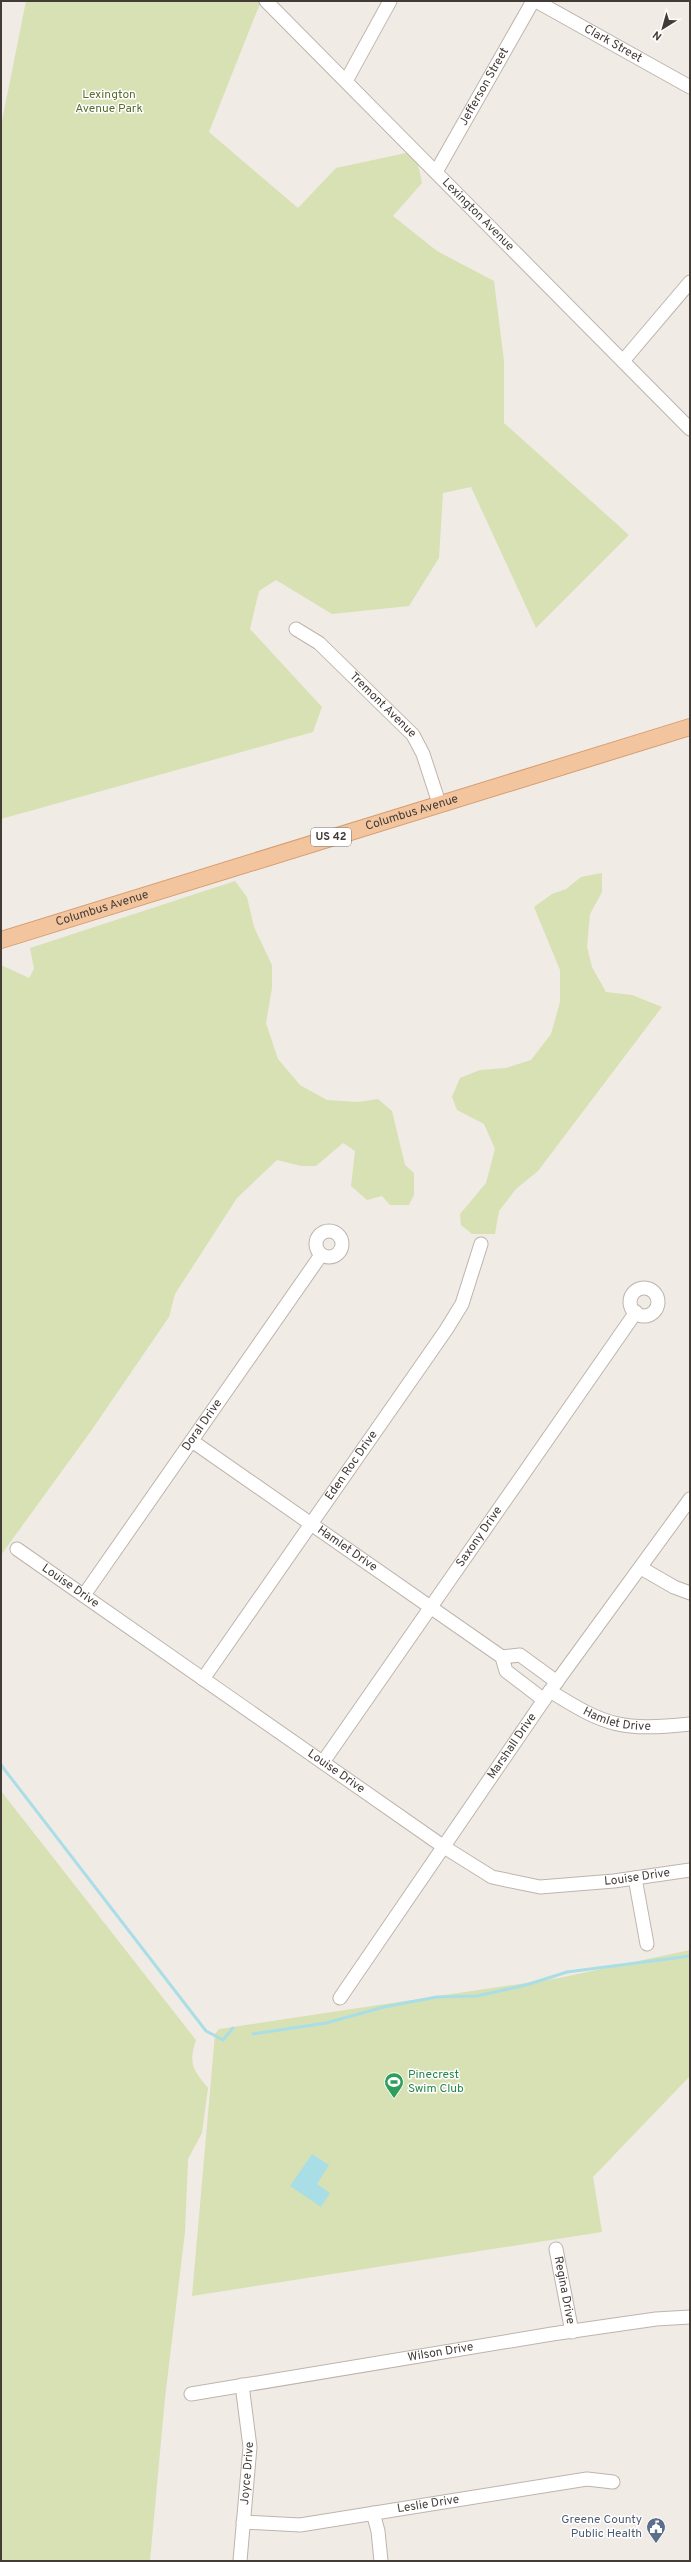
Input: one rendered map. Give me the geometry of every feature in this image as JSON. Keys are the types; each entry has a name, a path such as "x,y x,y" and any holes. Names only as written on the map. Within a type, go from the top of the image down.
{"main road":[{"name":"Columbus Avenue","path":"1,940 690,727"}],"street":[{"name":"Lexington Avenue","path":"266,1 690,429"},
{"path":"346,81 390,1"},
{"name":"Jefferson Street","path":"436,172 533,1"},
{"name":"Clark Street","path":"536,1 690,87"},
{"path":"623,361 690,282"},
{"name":"Tremont Avenue","path":"296,629 319,643 413,735 423,754 439,804"},
{"name":"Eden Roc Drive","path":"203,1679 458,1312 470,1282 481,1244"},
{"name":"Doral Drive","path":"84,1595 321,1255"},
{"name":"Saxony Drive","path":"323,1762 636,1312"},
{"name":"Hamlet Drive","path":"192,1441 502,1657 506,1671 550,1691 597,1718 620,1726 647,1728 690,1724"},
{"name":"Marshall Drive","path":"340,1998 550,1691 690,1499"},
{"name":"Louise Drive","path":"17,1549 444,1848 492,1877 540,1887 635,1878 690,1870"},
{"path":"641,1568 674,1587 690,1592"},
{"name":"Hamlet Drive","path":"502,1657 520,1655 550,1691"},
{"path":"635,1878 647,1944"},
{"name":"Regina Drive","path":"556,2249 572,2332"},
{"name":"Wilson Drive","path":"191,2394 572,2332 656,2320 690,2317"},
{"name":"Joyce Drive","path":"240,2561 250,2447 242,2385"},
{"name":"Leslie Drive","path":"243,2522 300,2525 587,2479 614,2482"},
{"path":"373,2513 378,2531 381,2561"}],"green space":[{"name":"Lexington Avenue Park","path":"26,1 261,1 209,132 298,208 336,168 415,151 422,183 393,216 437,251 494,281 504,361 504,423 629,535 536,628 471,487 443,493 439,558 409,606 332,614 276,580 259,591 250,629 322,707 313,732 1,819 1,126"},
{"path":"602,873 602,892 590,914 587,947 592,967 606,992 632,995 662,1007 538,1171 516,1189 499,1211 495,1234 472,1234 461,1225 460,1214 486,1183 495,1149 484,1124 457,1110 452,1097 460,1078 480,1070 506,1068 531,1060 551,1034 560,1002 560,970 534,907 552,894 566,889 581,877"},
{"path":"235,881 247,897 254,927 272,965 272,988 266,1023 278,1059 300,1085 327,1100 358,1102 378,1099 392,1111 405,1165 414,1173 414,1195 409,1205 390,1205 382,1196 367,1200 351,1186 355,1151 343,1143 316,1166 301,1166 277,1160 237,1198 175,1294 169,1317 91,1431 1,1555 1,965 29,978 34,969 30,948"},
{"path":"1,1791 196,2040 192,2055 193,2066 208,2088 202,2133 188,2159 185,2232 165,2398 150,2561 1,2561"},
{"name":"Pinecrest Swim Club","path":"690,1950 690,2076 593,2177 602,2232 192,2296 215,2034 219,2029 559,1978"}],"water":[{"path":"312,2154 329,2165 317,2184 330,2193 321,2207 290,2186"}],"waterway":[{"path":"1,1765 206,2031 223,2040 233,2028"},
{"path":"253,2034 326,2023 384,2007 437,1997 477,1996 526,1985 567,1972 690,1956"}],"place":[{"name":"Pinecrest Swim Club","path":"394,2099"},
{"name":"Greene County Public Health","path":"656,2544"}]}
